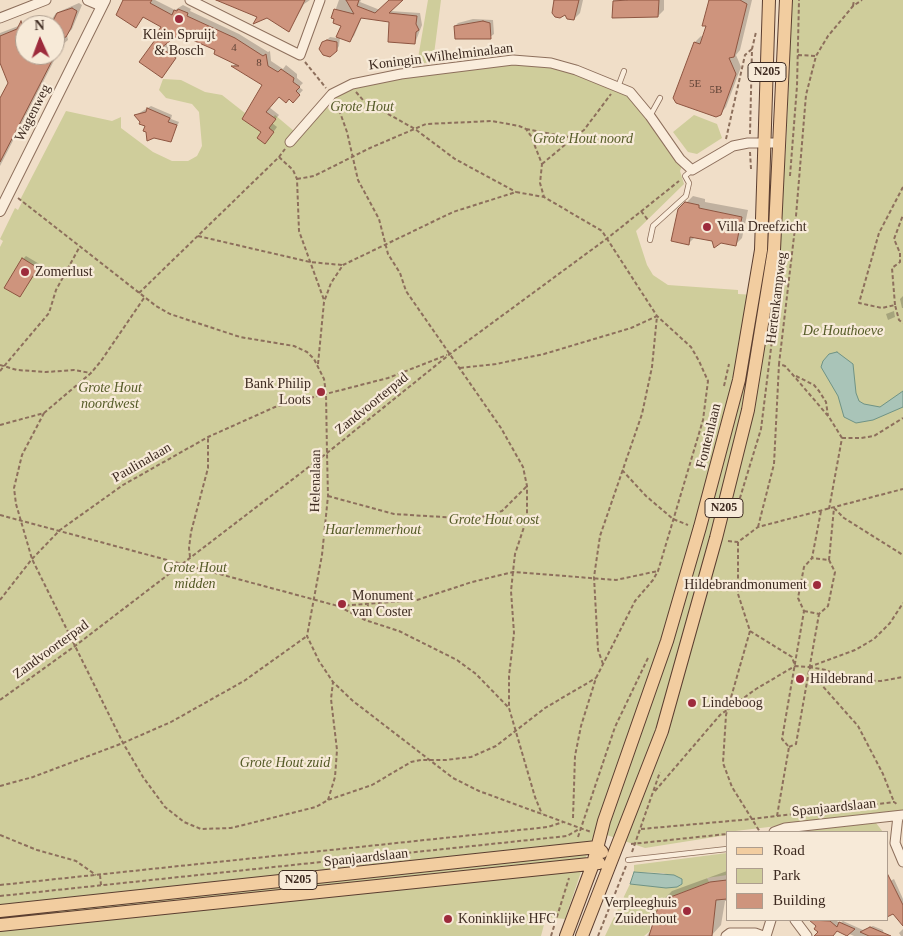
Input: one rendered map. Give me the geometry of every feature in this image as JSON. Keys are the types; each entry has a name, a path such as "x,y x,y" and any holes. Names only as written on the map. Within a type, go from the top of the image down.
{"main road":[{"name":"Fonteinlaan","path":"566,936 593,864 604,821 667,641 739,380 761,250 769,0"},
{"name":"N205","path":"612,860 662,731 716,538 748,410 774,250 786,0"},
{"name":"Spanjaardslaan","path":"0,911 597,847"},
{"path":"582,936 612,860 597,847"},
{"name":"Spanjaardslaan","path":"0,925 593,864 612,860"}],"street":[{"path":"0,18 46,0"},
{"path":"88,0 104,3"},
{"path":"190,0 300,55 320,0"},
{"name":"Wagenweg","path":"0,211 104,3"},
{"name":"Koningin Wilhelminalaan","path":"290,142 332,94 349,85 401,74 513,60 551,63 576,70 630,92 650,116 688,173"},
{"path":"688,173 732,146 750,143 779,143"},
{"path":"901,813 895,843 903,862"},
{"name":"Spanjaardslaan","path":"777,831 785,828 901,813"},
{"path":"726,936 730,933 755,933 764,936 771,921"},
{"path":"796,921 807,936"}],"lane":[{"path":"619,87 624,71"},
{"path":"650,116 660,98"},
{"path":"650,240 653,226 686,196 690,190 688,173"},
{"path":"628,860 726,849"}],"path":[{"path":"852,6 854,0"},
{"name":"Hertenkampweg","path":"842,438 829,418 785,366 779,364 796,228 803,116 816,56 828,36 852,6 862,0"},
{"path":"751,171 752,49 757,27"},
{"path":"732,146 725,140 745,55 752,49"},
{"path":"300,55 332,94 345,125 358,180 379,219 388,254 400,273 406,291 519,458 527,486 527,518 515,554 511,592 514,633 509,676 509,708 535,797 542,814"},
{"path":"798,55 816,56"},
{"path":"349,85 363,100 415,129 456,159 516,192 544,197 596,225 608,237 657,316 691,347 708,381 703,420 658,571 654,580 636,601 596,678 581,726 574,756 573,818"},
{"path":"542,164 584,130 608,96 618,91 619,87"},
{"path":"795,116 803,116"},
{"path":"297,179 314,176 434,122 492,121 573,138"},
{"path":"526,129 536,146 542,164 540,183 544,197"},
{"path":"139,293 279,157 290,142"},
{"path":"279,157 293,170 297,179 297,220 324,302"},
{"name":"Zandvoorterpad","path":"0,700 75,646 328,453 450,354 608,237 688,173"},
{"path":"894,305 882,308 859,302 879,233 903,187"},
{"path":"318,364 324,302 331,282 343,265 453,212 516,192"},
{"path":"16,198 144,297 170,314 240,337 294,346 307,352 318,364"},
{"path":"640,211 653,226"},
{"path":"903,215 894,239 900,253 900,262 892,268 894,305 899,320 903,324"},
{"path":"198,236 310,262 343,265"},
{"path":"0,371 49,313 56,290 79,248"},
{"path":"144,297 101,362 44,414 22,455 17,472 15,496 32,560 123,743 143,777 166,807 184,822 201,829 231,828 316,807 328,800 372,785 411,762 471,757 496,746 545,708 596,678"},
{"path":"458,368 483,366 544,354 631,328 657,316"},
{"path":"603,664 596,634 594,577 600,536 642,414 652,367 657,316"},
{"name":"Paulinalaan","path":"0,600 32,560 60,530 123,485 208,437 275,407 388,378 450,354"},
{"name":"Fonteinlaan","path":"724,389 730,361"},
{"name":"Helenalaan","path":"307,636 322,555 328,496 326,393 318,364"},
{"path":"758,527 774,464 779,364"},
{"path":"0,365 17,370 46,372 74,370 91,373"},
{"path":"793,376 814,385 826,402 829,418"},
{"path":"0,425 24,417 44,414"},
{"path":"829,510 842,438 874,436 903,418"},
{"path":"190,557 189,548 192,532 208,468 208,437"},
{"path":"622,470 646,496 673,520 689,525"},
{"path":"328,496 394,514 476,519 502,511 527,486"},
{"path":"716,538 738,542 758,527 829,510 903,489"},
{"path":"834,508 844,518 903,555"},
{"path":"789,747 796,744 819,614 828,606 835,572 829,560 834,508"},
{"path":"789,747 782,739 804,611 798,598 804,567 812,558 821,511"},
{"path":"0,515 338,606 365,620 399,631 457,660 476,674 509,708"},
{"path":"738,542 738,594 750,631 725,724 723,763 732,787 759,831"},
{"path":"812,558 829,560"},
{"path":"338,606 354,603 368,605 417,600 472,582 513,572 627,578 658,571"},
{"path":"809,667 863,646 883,630 903,603"},
{"path":"365,620 368,605"},
{"path":"804,611 819,614"},
{"path":"750,631 792,656 795,666"},
{"path":"0,785 33,777 123,743 197,709 244,681 307,636 319,661 333,682 353,701 428,760 472,788 581,828"},
{"path":"575,850 615,727 648,658"},
{"path":"654,792 706,730 729,708 795,666 826,670 848,680 881,681 903,677"},
{"path":"809,667 818,682 858,726 901,813"},
{"path":"328,800 337,764 337,744 331,699 333,682"},
{"path":"777,816 789,747"},
{"path":"598,936 641,829 752,819 894,802"},
{"name":"Spanjaardslaan","path":"0,885 548,828 563,822"},
{"name":"Spanjaardslaan","path":"0,896 567,836 581,828"},
{"path":"635,845 726,834"},
{"path":"0,835 38,850 76,861 96,875"},
{"path":"551,936 572,866"},
{"path":"100,874 101,886"}],"green space":[{"path":"428,0 441,0 433,62 417,64"},
{"name":"Haarlemmerhout","path":"792,0 903,0 903,811 726,831 726,835 645,848 595,831 565,919 546,917 541,936 0,936 0,247 3,241 0,239 15,208 18,210 22,202 20,200 66,111 112,121 121,117 121,128 153,152 172,161 188,161 197,156 202,146 199,112 192,104 166,98 159,90 163,79 181,80 205,92 222,95 264,128 275,115 301,137 327,106 329,110 337,102 334,96 371,83 505,64 561,64 619,89 628,96 682,166 680,171 684,184 636,231 647,265 653,275 668,285 738,290 738,294 773,296 786,148"},
{"path":"694,115 717,124 722,138 697,154 688,152 673,132"},
{"path":"876,823 882,831 801,831"},
{"path":"726,853 726,875 707,878 709,882 658,902 657,919 650,924 650,931 644,936 605,936 630,884 677,887 682,879 663,873 634,872 634,865"}],"shaded area":[{"path":"837,352 853,364 856,393 859,401 864,404 880,407 903,391 903,407 873,420 856,423 844,417 838,396 821,367 829,354"},
{"path":"634,872 674,875 682,879 682,884 677,887 666,888 630,884"}],"building":[{"path":"123,0 152,0 150,3 172,15 174,10 177,11 178,9 188,13 187,16 235,38 263,56 266,54 268,66 278,72 281,69 294,78 293,82 300,87 296,91 300,95 293,103 289,99 286,103 279,97 266,112 276,119 269,128 274,132 265,144 257,138 261,132 242,119 262,85 231,66 239,66 214,54 215,50 188,38 186,42 175,37 161,48 176,58 162,78 139,62 155,40 153,39 161,27 143,17 136,28 116,15"},
{"path":"216,0 305,0 289,32 267,18 253,24 257,17"},
{"path":"346,0 359,0 357,6 375,13 389,0 403,0 389,13 417,16 416,24 419,30 416,32 415,44 388,42 389,22 361,18 350,42 336,37 341,26 333,23 334,19 331,18 334,9 354,14"},
{"path":"554,0 579,0 574,20 567,19 565,15 560,18 555,17 552,13"},
{"path":"659,0 658,17 612,18 613,1"},
{"path":"709,0 740,0 747,4 734,57 729,58 736,74 721,115 716,117 676,103 673,98 694,42 700,44 706,26 702,26"},
{"path":"72,8 77,11 66,37 65,15 56,15"},
{"path":"483,21 490,23 491,39 455,39 454,26"},
{"path":"15,30 15,65 50,65 0,162 0,98 8,83 0,63 0,36"},
{"path":"327,40 337,42 337,51 330,57 323,55 319,49 322,42"},
{"path":"147,108 170,118 168,122 177,125 171,142 154,138 147,141 146,132 143,131 145,126 139,124 140,122 134,115 146,112"},
{"name":"Villa Dreefzicht","path":"685,202 699,205 699,208 742,217 736,246 721,243 714,248 712,241 690,237 689,245 671,241 678,209"},
{"name":"Zomerlust","path":"22,258 38,268 20,297 4,288"},
{"path":"888,875 903,905 903,926 893,914 888,916"},
{"name":"Verpleeghuis Zuiderhout","path":"726,880 726,899 716,900 712,936 649,936 660,901 710,882"},
{"path":"810,921 830,921 837,927 839,922 855,929 847,936 837,931 833,936 814,936 818,932 814,929 816,926"},
{"path":"870,927 891,936 869,936 860,932"}],"place":[{"name":"Klein Spruijt & Bosch","path":"179,19"},
{"name":"Villa Dreefzicht","path":"707,227"},
{"name":"Zomerlust","path":"25,272"},
{"name":"Bank Philip Loots","path":"321,392"},
{"name":"Hildebrandmonument","path":"817,585"},
{"name":"Monument van Coster","path":"342,604"},
{"name":"Hildebrand","path":"800,679"},
{"name":"Lindeboog","path":"692,703"},
{"name":"Verpleeghuis Zuiderhout","path":"687,911"},
{"name":"Koninklijke HFC","path":"448,919"}],"park label":[{"name":"Grote Hout","path":"362,107"},
{"name":"Grote Hout noord","path":"583,139"},
{"name":"De Houthoeve","path":"843,331"},
{"name":"Grote Hout noordwest","path":"110,396"},
{"name":"Grote Hout oost","path":"494,520"},
{"name":"Grote Hout midden","path":"195,576"},
{"name":"Grote Hout zuid","path":"285,763"}]}
